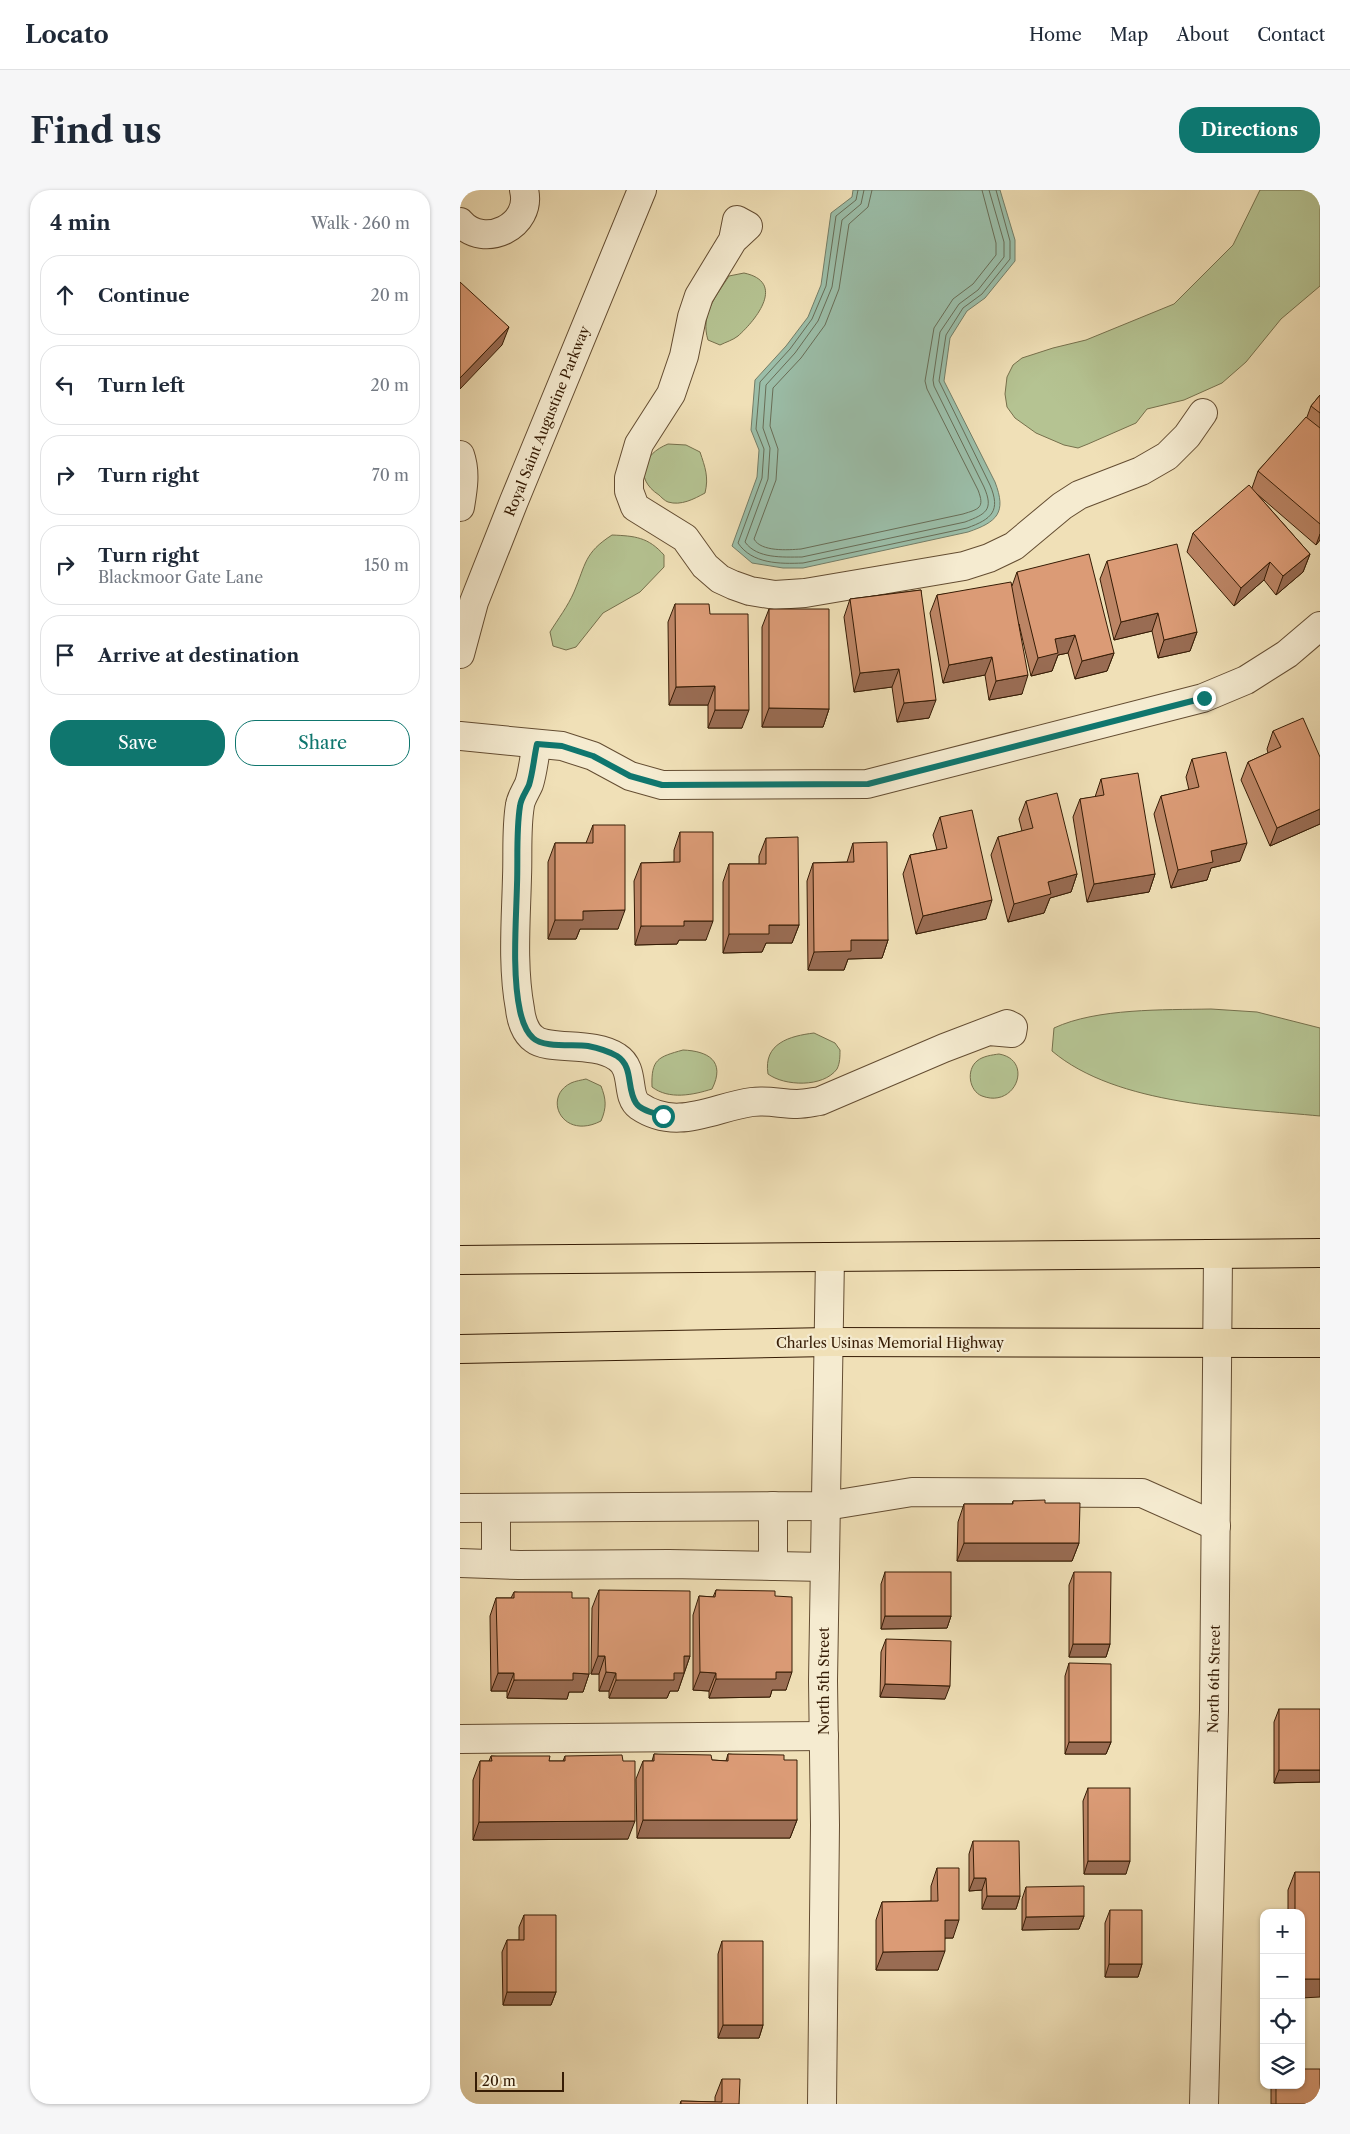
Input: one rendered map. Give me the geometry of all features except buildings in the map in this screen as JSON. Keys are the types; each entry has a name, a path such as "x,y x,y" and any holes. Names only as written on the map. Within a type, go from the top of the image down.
{"highway":[{"path":"460,1260 1320,1253"},
{"name":"Charles Usinas Memorial Highway","path":"460,1349 829,1342 1320,1343"}],"street":[{"path":"460,222 465,228 483,235 499,233 513,225 522,212 524,190"},
{"name":"Royal Saint Augustine Parkway","path":"460,654 474,602 642,190"},
{"path":"733,240 699,296 692,317 684,356 671,394 663,409 648,427 632,463 629,491 635,507 685,538 705,566 720,579 750,592 775,595 805,593 964,566 989,558 1014,546 1062,506 1079,495 1142,471 1167,456 1187,436 1203,413"},
{"path":"460,455 464,465 464,484 460,507"},
{"path":"460,736 562,746 593,756 630,776 662,785 868,784 1204,698 1254,675 1287,654 1320,626"},
{"path":"537,744 529,784 520,804 516,926 520,1010 527,1031 534,1040 548,1044 588,1046 608,1051 624,1061 628,1069 632,1091 637,1104 649,1112 681,1118 711,1114 751,1103 771,1101 799,1104 820,1101 944,1048 989,1031"},
{"name":"North 6th Street","path":"1204,2104 1214,1710 1218,1255"},
{"name":"North 5th Street","path":"822,2104 825,1567 830,1257"},
{"path":"460,1508 826,1506 912,1492 1142,1493 1216,1526"},
{"path":"773,1506 773,1566"},
{"path":"496,1508 496,1564"},
{"path":"460,1563 825,1567"},
{"path":"460,1739 824,1736"}],"shaded area":[{"path":"1260,190 1320,190 1320,286 1281,319 1246,362 1222,383 1184,400 1147,409 1136,423 1078,448 1064,445 1036,433 1015,418 1007,407 1005,394 1007,377 1013,365 1022,358 1086,340 1174,304 1233,245"},
{"path":"744,273 757,278 763,284 766,292 759,311 745,329 734,339 720,345 708,340 706,322 715,298 729,276"},
{"path":"668,444 686,445 700,452 705,467 705,493 687,501 673,503 666,501 651,488 646,481 644,467 652,454"},
{"path":"612,535 634,537 652,544 664,555 664,567 640,592 603,613 576,647 566,650 553,646 550,632 572,597 587,560 603,541"},
{"path":"1211,1009 1257,1012 1320,1028 1320,1116 1217,1106 1144,1094 1110,1083 1079,1069 1052,1051 1054,1028 1071,1021 1131,1011"},
{"path":"814,1033 835,1043 840,1050 838,1067 831,1075 813,1082 793,1083 768,1074 768,1063 774,1048 780,1043 796,1036"},
{"path":"683,1050 707,1055 712,1059 717,1071 712,1089 697,1093 673,1095 666,1094 652,1087 653,1070 658,1061 662,1057"},
{"path":"999,1054 1010,1058 1016,1065 1018,1073 1016,1082 1012,1090 1004,1096 994,1098 982,1096 974,1090 970,1080 971,1070 979,1059"},
{"path":"586,1079 601,1086 605,1107 601,1121 587,1126 576,1125 560,1115 557,1106 558,1098 562,1089 571,1083"}],"water":[{"path":"853,190 1000,190 1015,240 1015,261 985,298 967,311 950,338 944,381 995,482 1000,501 999,509 997,515 992,520 968,532 803,568 783,568 752,563 732,546 757,477 759,450 751,430 755,380 786,346 808,317 821,285 831,213 852,197"}],"route":[{"path":"663,1116 649,1112 637,1104 632,1091 628,1069 624,1061 608,1051 588,1046 548,1044 534,1040 523,1022 517,978 518,837 520,804 529,784 537,744 562,746 593,756 630,776 662,785 868,784 1204,698"}]}
